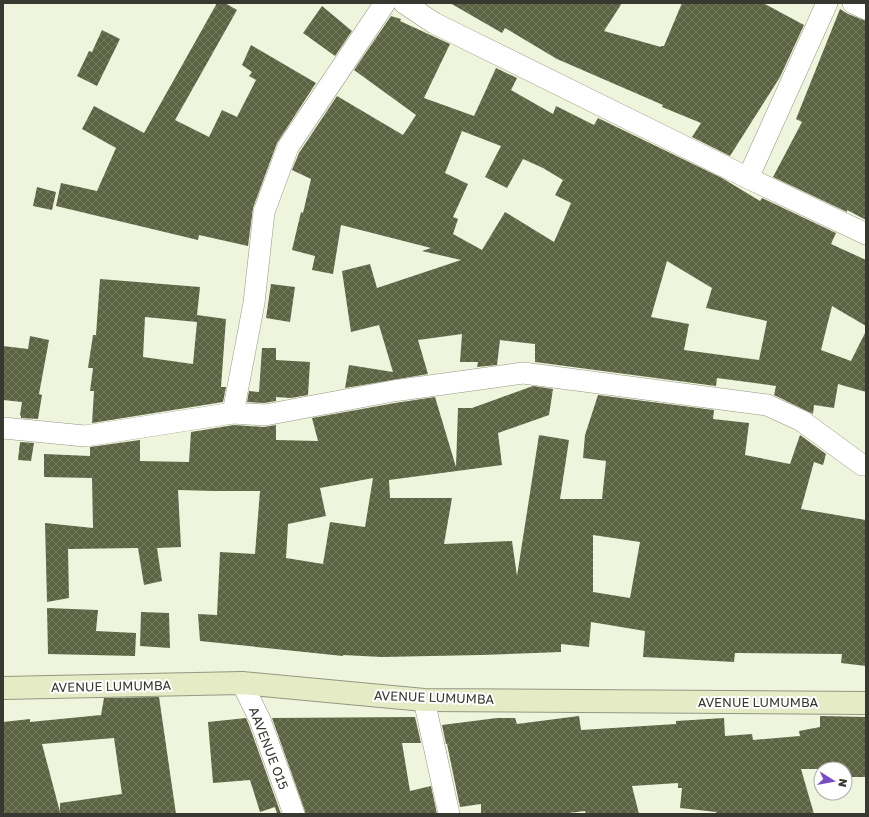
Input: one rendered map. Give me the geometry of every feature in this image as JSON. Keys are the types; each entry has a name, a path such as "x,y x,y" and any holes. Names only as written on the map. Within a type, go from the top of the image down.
{"main road":[{"name":"AVENUE LUMUMBA","path":"3,688 242,683 424,700 866,703"}],"street":[{"path":"232,413 254,303 264,212 288,147 385,3"},
{"path":"404,3 434,23 748,178 866,234"},
{"path":"748,178 827,3"},
{"path":"853,3 866,9"},
{"path":"3,428 85,436 232,413 265,415 394,392 523,373 767,405 802,421 862,465"},
{"name":"AAVENUE O15","path":"242,683 260,720 294,814"},
{"path":"424,700 449,814"}],"building":[{"path":"217,3 225,3 237,10 175,120 209,137 222,110 237,117 256,80 249,76 252,72 242,65 251,45 316,83 277,143 253,208 248,246 199,235 198,240 56,206 61,183 97,191 116,148 82,129 94,106 144,133"},
{"path":"450,3 622,3 604,31 661,47 664,46 682,3 763,3 804,25 780,77 730,156 692,137 701,123 662,107 663,105 557,59 505,28 502,33"},
{"path":"322,6 352,31 335,56 303,33"},
{"path":"840,9 866,21 866,220 773,177 802,122 796,119"},
{"path":"391,16 401,19 400,21 450,44 424,98 474,116 496,68 517,78 511,90 553,114 556,106 594,125 598,118 722,178 760,201 762,198 836,233 831,244 866,260 866,326 832,306 821,350 851,361 866,331 866,392 838,384 834,408 814,405 813,414 774,395 776,386 717,378 716,386 535,362 535,344 500,340 497,365 477,367 478,362 460,362 462,334 418,340 428,374 345,388 349,365 393,372 379,325 351,332 342,271 370,264 377,288 461,260 422,251 431,248 341,225 333,274 312,270 315,256 292,250 311,179 292,170 299,153 337,96 403,135 416,115 354,70","holes":["462,131 501,146 485,177 507,188 523,159 543,168 563,180 555,195 571,203 554,242 505,212 482,250 453,234 458,219 453,217 468,184 445,173","667,261 712,288 706,308 767,321 759,360 684,350 689,324 651,317"]},
{"path":"102,30 120,39 97,86 77,76 89,51 92,52"},
{"path":"37,187 56,192 52,210 33,206"},
{"path":"100,279 200,287 197,315 226,319 221,387 226,387 223,402 92,423 94,391 90,391 93,368 88,368 93,335 96,335","holes":["145,317 197,322 193,364 143,357"]},
{"path":"271,284 295,287 290,322 266,318"},
{"path":"30,336 49,340 39,394 42,395 38,419 21,418 22,402 3,400 3,346 28,349"},
{"path":"262,348 276,348 276,360 310,362 308,395 291,398 276,397 276,401 264,403 247,402 249,391 259,392"},
{"path":"533,386 553,389 549,415 498,433 502,465 389,480 390,498 452,498 444,544 512,541 517,576 539,435 569,440 560,499 602,499 606,461 583,458 585,435 598,395 714,410 713,419 749,423 745,455 790,464 800,435 826,454 823,465 814,462 801,509 866,520 866,666 841,663 842,654 735,653 734,662 643,657 645,631 591,622 589,647 561,644 561,652 382,657 343,656 200,641 198,614 217,615 220,552 255,554 260,491 178,490 181,547 157,548 162,581 144,585 138,548 68,549 69,598 47,602 45,523 93,528 92,478 44,477 44,454 90,456 90,447 140,440 140,461 189,462 191,432 234,425 264,427 276,425 276,440 318,441 312,418 435,397 456,467 458,408 472,408","holes":["373,478 365,527 330,522 323,564 286,558 288,524 326,516 320,488","593,535 640,542 630,598 593,592"]},
{"path":"20,442 34,443 31,461 18,460"},
{"path":"47,608 98,610 96,631 136,633 135,656 48,654"},
{"path":"141,612 169,613 170,648 140,646"},
{"path":"159,697 176,814 3,814 3,722 30,719 30,722 101,715 104,698","holes":["114,738 122,794 60,803 60,812 42,744"]},
{"path":"579,716 581,730 676,724 676,721 724,718 725,736 752,734 753,740 800,736 799,731 820,727 820,716 866,717 866,777 853,777 853,761 813,761 813,769 801,769 814,814 716,814 716,812 680,808 682,788 678,788 678,783 632,786 639,814 586,814 585,811 561,814 481,814 481,804 460,807 442,725 497,718 515,718 517,724"},
{"path":"415,717 421,743 402,743 410,791 431,786 437,814 306,814 272,718"},
{"path":"246,718 281,814 277,814 275,807 260,812 250,780 213,783 208,722"}]}
